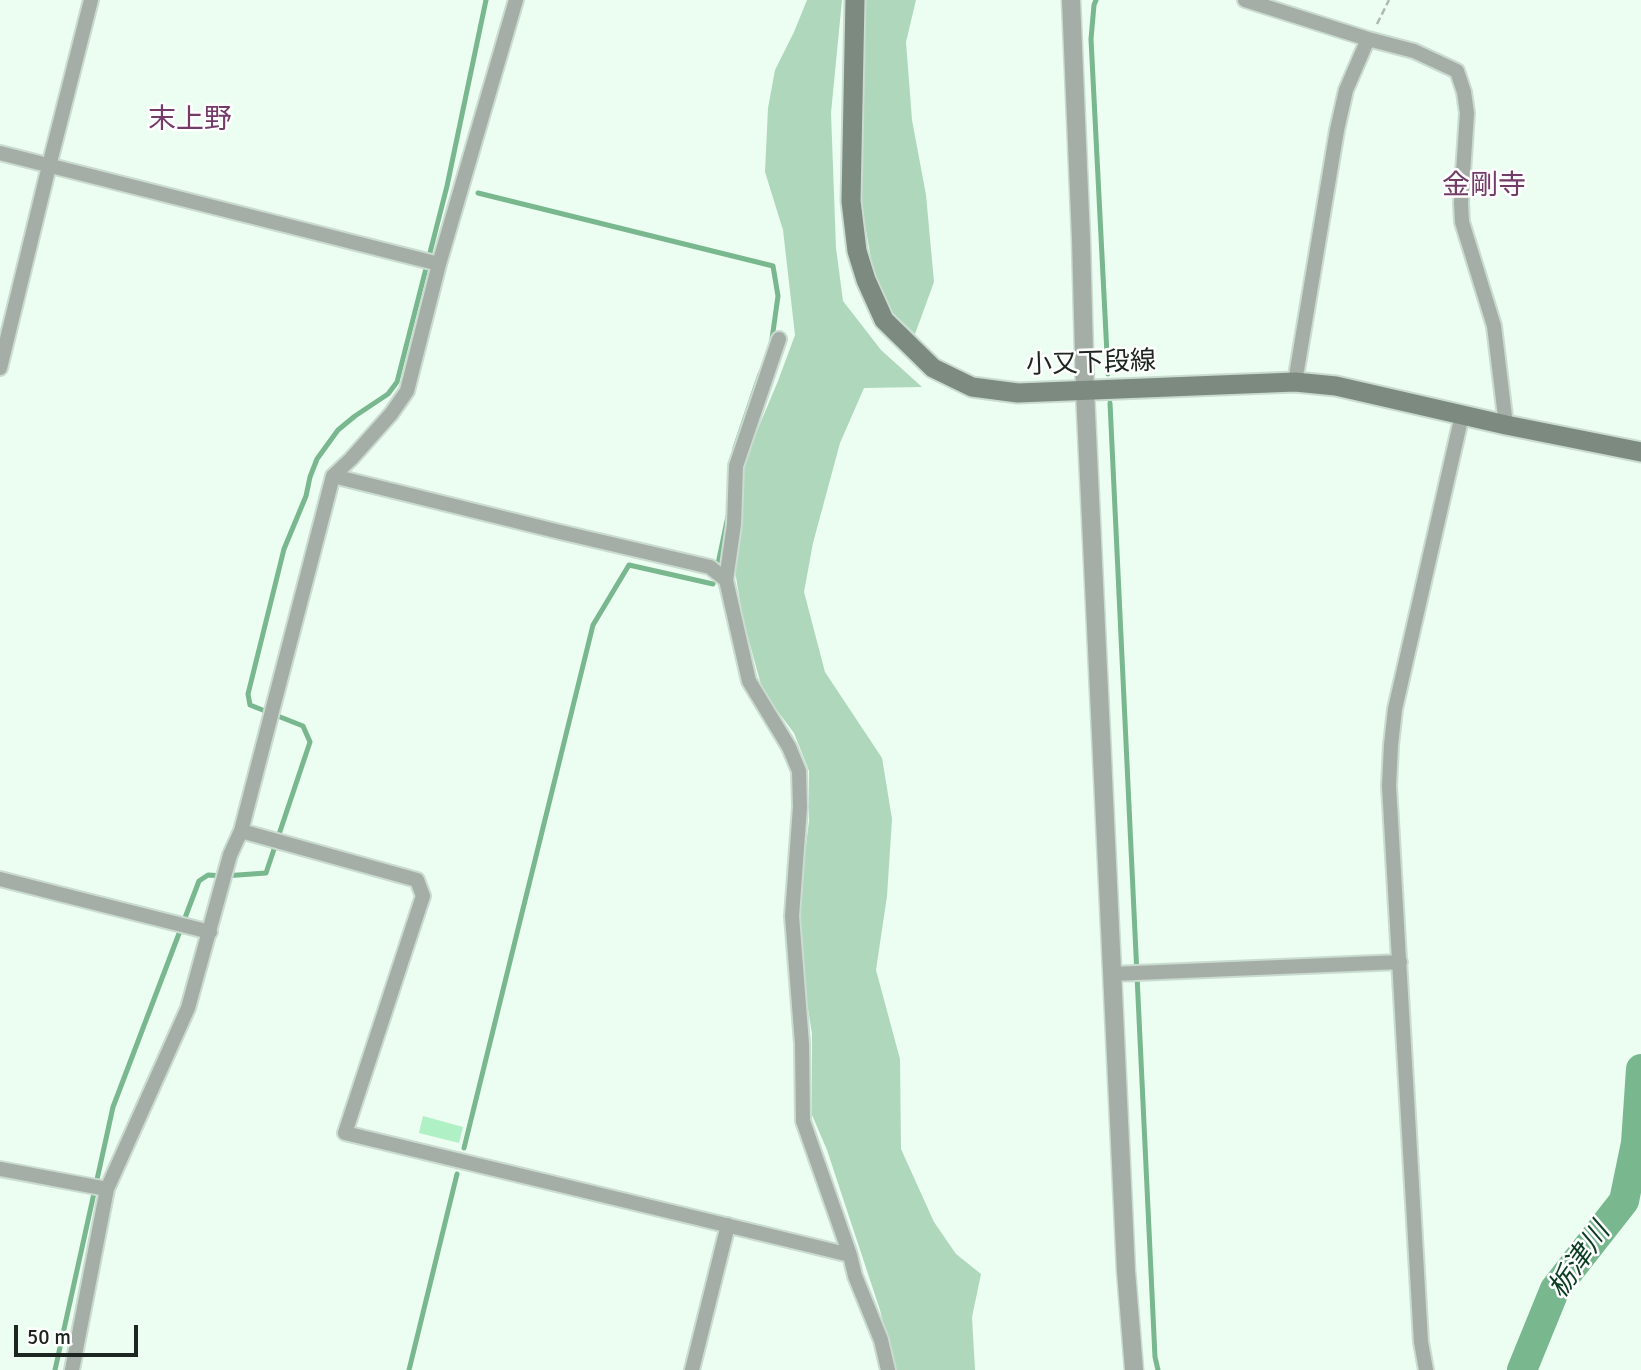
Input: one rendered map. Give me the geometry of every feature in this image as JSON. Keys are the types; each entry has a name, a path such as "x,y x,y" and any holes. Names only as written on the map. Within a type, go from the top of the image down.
{"main road":[{"name":"小又下段線","path":"855,0 851,201 857,251 884,320 933,368 972,387 1018,393 1295,382 1336,386 1506,425 1641,452"}],"street":[{"path":"0,369 91,0"},
{"path":"72,1370 107,1189 188,1008 230,855 241,831 333,476 391,414 407,391 439,264 516,0"},
{"path":"1071,0 1085,391 1126,1271 1134,1370"},
{"path":"1245,0 1414,51 1457,71 1467,113 1462,222 1494,326 1506,425"},
{"path":"1295,382 1337,130 1346,90 1368,39"},
{"path":"0,153 439,264"},
{"path":"779,339 736,466 734,524 726,580 749,681 789,747 799,771 800,807 792,916 802,1044 803,1121 855,1276 881,1340 888,1370"},
{"path":"1426,1370 1421,1342 1389,786 1395,709 1462,415"},
{"path":"333,476 710,567 726,580"},
{"path":"241,831 416,880 423,896 345,1133 850,1255"},
{"path":"0,879 210,932"},
{"path":"1112,974 1399,962"},
{"path":"0,1169 107,1189"},
{"path":"692,1370 727,1225"}],"path":[{"path":"1368,39 1389,0"}],"green space":[{"path":"807,0 842,0 831,113 836,248 843,301 881,350 922,387 864,388 840,443 813,543 804,592 825,672 882,758 892,819 887,896 876,970 900,1059 901,1149 934,1222 956,1254 981,1274 972,1317 975,1370 895,1370 880,1310 827,1150 812,1115 812,1034 801,965 798,909 809,821 809,771 794,733 763,692 743,619 735,571 743,509 743,464 795,335 783,230 765,172 768,108 775,70"},
{"path":"862,0 916,0 906,42 912,120 926,195 934,282 915,334 887,307 873,270 862,208 859,35"}],"building":[{"path":"423,1116 463,1127 459,1143 419,1133"}],"waterway":[{"path":"55,1370 113,1107 199,881 208,875 266,873 310,742 303,726 250,705 248,694 284,549 306,496 317,459 338,430 388,394 397,382 447,186 486,0"},
{"path":"1096,0 1091,39 1108,374"},
{"path":"478,193 773,266 778,296 771,346"},
{"path":"735,448 760,374"},
{"path":"1110,403 1155,1357 1158,1370"},
{"path":"718,564 728,516"},
{"path":"464,1148 593,625 629,565 713,584"},
{"name":"栃津川","path":"1522,1370 1555,1289 1624,1201 1636,1143 1641,1069"},
{"path":"409,1370 457,1174"}],"district":[{"name":"末上野","path":"190,121"},
{"name":"金剛寺","path":"1484,187"}]}
